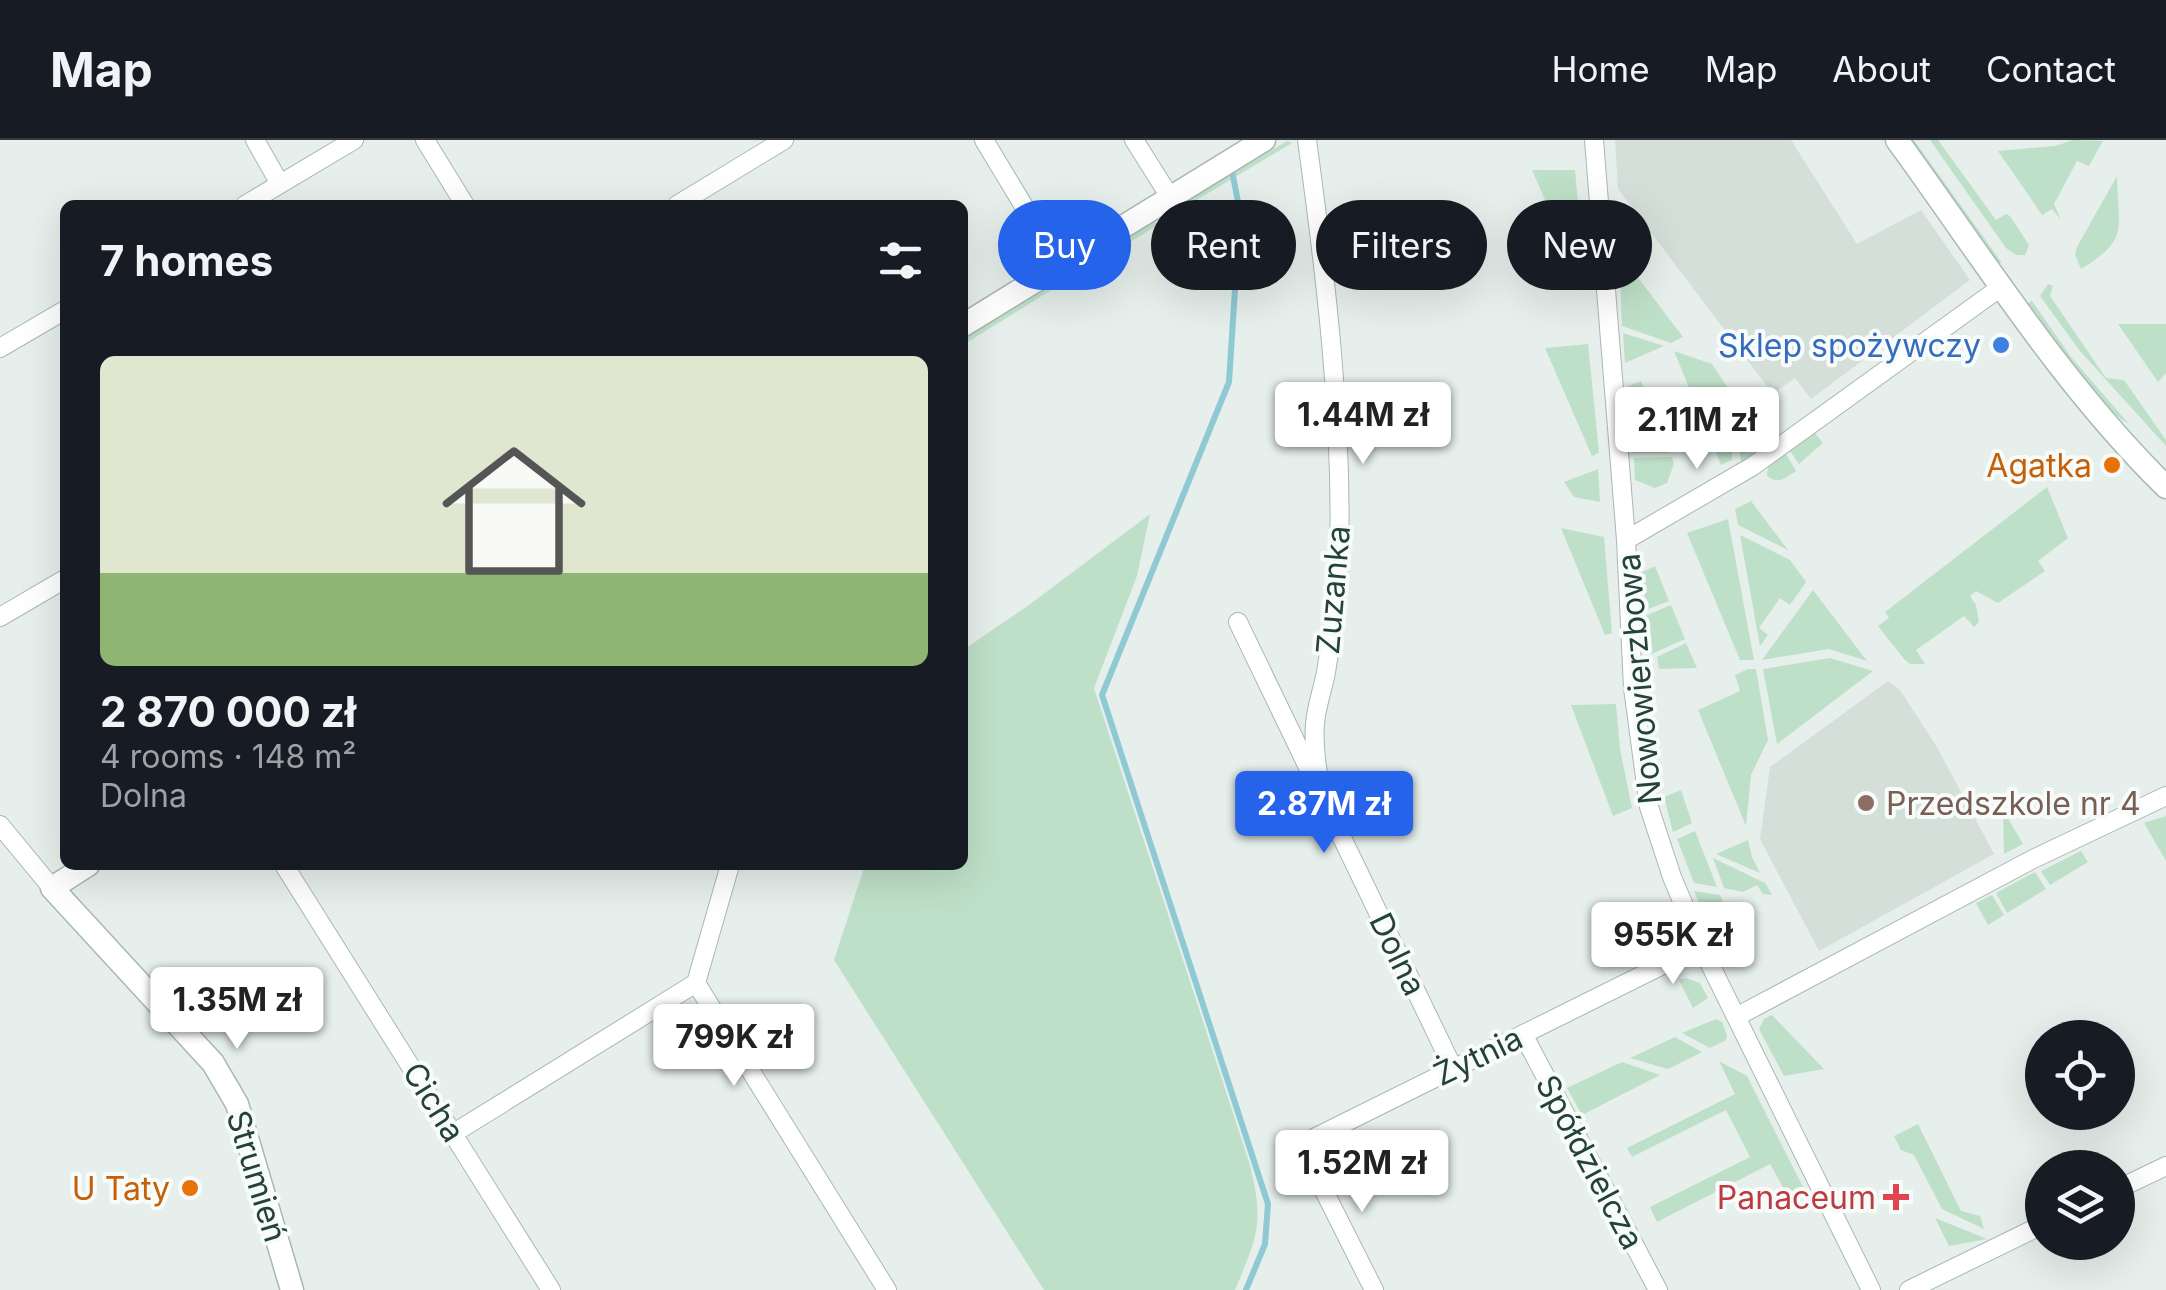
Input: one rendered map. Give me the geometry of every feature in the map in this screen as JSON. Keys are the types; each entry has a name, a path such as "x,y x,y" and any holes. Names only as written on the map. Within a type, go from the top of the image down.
{"street":[{"path":"255,140 280,184"},
{"path":"253,200 354,140"},
{"path":"424,140 462,200"},
{"path":"685,200 784,140"},
{"path":"984,140 1020,200"},
{"path":"1134,140 1170,197"},
{"path":"1131,221 1264,140"},
{"name":"Zuzanka","path":"1307,140 1324,260 1338,411 1341,500 1339,572 1315,722 1315,759 1323,800"},
{"name":"Nowowierzbowa","path":"1594,140 1626,540 1633,688 1649,807 1701,946 1871,1290"},
{"path":"1897,140 2086,400 2166,487"},
{"path":"1626,540 1754,466 2001,287"},
{"path":"968,322 1021,290"},
{"path":"0,348 60,313"},
{"path":"0,617 60,583"},
{"name":"Dolna","path":"1238,622 1454,1068"},
{"path":"1736,1016 2060,844 2166,796"},
{"path":"0,825 52,888 80,870"},
{"name":"Cicha","path":"287,870 551,1290"},
{"path":"454,1133 696,984 729,870"},
{"name":"Strumień","path":"52,888 213,1063 227,1084 292,1290"},
{"name":"Żytnia","path":"1374,1290 1308,1160 1310,1142 1701,946"},
{"path":"696,984 887,1290"},
{"name":"Spółdzielcza","path":"1523,1034 1658,1290"},
{"path":"2135,1181 2166,1166"},
{"path":"1908,1290 2025,1233"}],"shaded area":[{"path":"1615,140 1791,140 1857,244 1921,210 1970,280 1811,399 1795,378 1773,394 1652,234 1652,200 1626,200 1618,189"},
{"name":"Przedszkole nr 4","path":"1888,681 1900,690 1937,747 1994,854 1819,951 1760,839 1770,767"}],"green space":[{"path":"1914,140 2002,263 1997,262"},
{"path":"1930,140 1938,140 1996,220 2006,214 2010,216 2029,245 2025,255 2016,255 2006,248"},
{"path":"2073,140 2103,141 2089,166 2077,161 2054,204 2061,220 2052,209 2042,215 1998,151 2055,146"},
{"path":"1287,141 1292,143 1196,200 1190,200"},
{"path":"1532,170 1575,170 1578,200 1545,200"},
{"path":"2117,176 2118,231 2107,249 2081,269 2075,255 2077,247"},
{"path":"1151,223 1151,229 1131,242 1131,236"},
{"path":"2048,284 2053,286 2050,296 2106,378 2124,380 2166,440 2166,446 2080,351 2040,296"},
{"path":"1044,290 1052,290 968,342 968,336"},
{"path":"1621,290 1647,290 1683,337 1671,343 1622,326"},
{"path":"2032,301 2071,357 2129,424 2088,386 2028,303"},
{"path":"2118,324 2166,324 2166,373 2158,382"},
{"path":"1623,333 1664,346 1625,363"},
{"path":"1588,344 1599,453 1592,456 1545,348"},
{"path":"1674,351 1712,364 1728,388 1732,460 1721,465"},
{"path":"1641,381 1656,417 1630,427 1626,387"},
{"path":"1735,393 1770,442 1741,462"},
{"path":"1657,420 1670,453 1633,453 1630,431"},
{"path":"1815,433 1823,443 1799,464 1790,451"},
{"path":"1785,452 1796,471 1779,480 1771,479 1767,476 1768,466"},
{"path":"1672,457 1674,464 1667,483 1655,488 1635,480 1634,458"},
{"path":"1598,469 1600,502 1574,497 1564,482"},
{"path":"2047,487 2068,538 2038,561 2045,571 1998,603 1976,591 1970,596 1979,622 1974,627 1964,616 1916,650 1925,664 1910,664 1878,626 1889,618 1885,612"},
{"path":"1751,501 1788,550 1738,525 1735,509"},
{"path":"1150,514 1137,576 1094,688 1250,1165 1257,1202 1256,1229 1235,1290 1044,1290 834,960 863,870 968,870 968,647"},
{"path":"1728,519 1754,660 1740,660 1687,533"},
{"path":"1561,528 1604,537 1612,633 1605,635"},
{"path":"1740,535 1790,560 1806,582 1790,605 1780,598 1759,628 1768,635 1760,646"},
{"path":"1655,566 1669,601 1646,610 1642,572"},
{"path":"1813,590 1867,661 1829,649 1762,660"},
{"path":"1671,605 1685,639 1649,655 1645,616"},
{"path":"1686,643 1697,668 1659,669 1657,657"},
{"path":"1830,658 1873,671 1777,744 1763,669"},
{"path":"1756,669 1768,740 1751,775 1746,826 1698,710 1740,691 1735,675"},
{"path":"1616,704 1632,808 1613,816 1571,705"},
{"path":"1681,790 1692,823 1673,832 1664,797"},
{"path":"2003,810 2023,844 2004,854"},
{"path":"2166,816 2166,861 2144,823"},
{"path":"1695,831 1717,887 1694,883 1677,839"},
{"path":"1748,840 1752,857 1760,873 1716,854"},
{"path":"2081,851 2088,862 2050,885 2041,871"},
{"path":"1713,858 1765,883 1772,895 1763,894 1757,885 1743,892 1724,888"},
{"path":"2035,872 2046,889 2007,913 1996,893"},
{"path":"1694,891 1720,895 1723,902 1708,911 1710,919 1706,920"},
{"path":"1992,895 2004,915 1988,925 1976,903"},
{"path":"1679,980 1700,983 1708,998 1693,1008"},
{"path":"1772,1015 1824,1069 1784,1076 1759,1029 1764,1019"},
{"path":"1716,1019 1722,1022 1726,1040 1710,1048 1682,1033"},
{"path":"1675,1037 1702,1052 1668,1069 1630,1058"},
{"path":"1719,1061 1747,1076 1804,1189 1788,1196 1770,1164 1657,1222 1650,1207 1750,1157 1726,1110 1632,1157 1627,1148 1735,1094"},
{"path":"1622,1062 1660,1075 1582,1115 1567,1088"},
{"path":"1918,1124 1961,1211 1980,1216 1984,1229 1942,1209 1914,1155 1901,1150 1894,1136"},
{"path":"1935,1218 1987,1239 1949,1246"}],"waterway":[{"path":"1231,166 1240,212 1229,382 1102,695 1268,1204 1265,1244 1246,1290"}],"place":[{"name":"Sklep spożywczy","path":"2001,345"},
{"name":"Agatka","path":"2112,465"},
{"name":"Przedszkole nr 4","path":"1866,803"},
{"name":"U Taty","path":"190,1188"},
{"name":"Panaceum","path":"1896,1197"}]}
